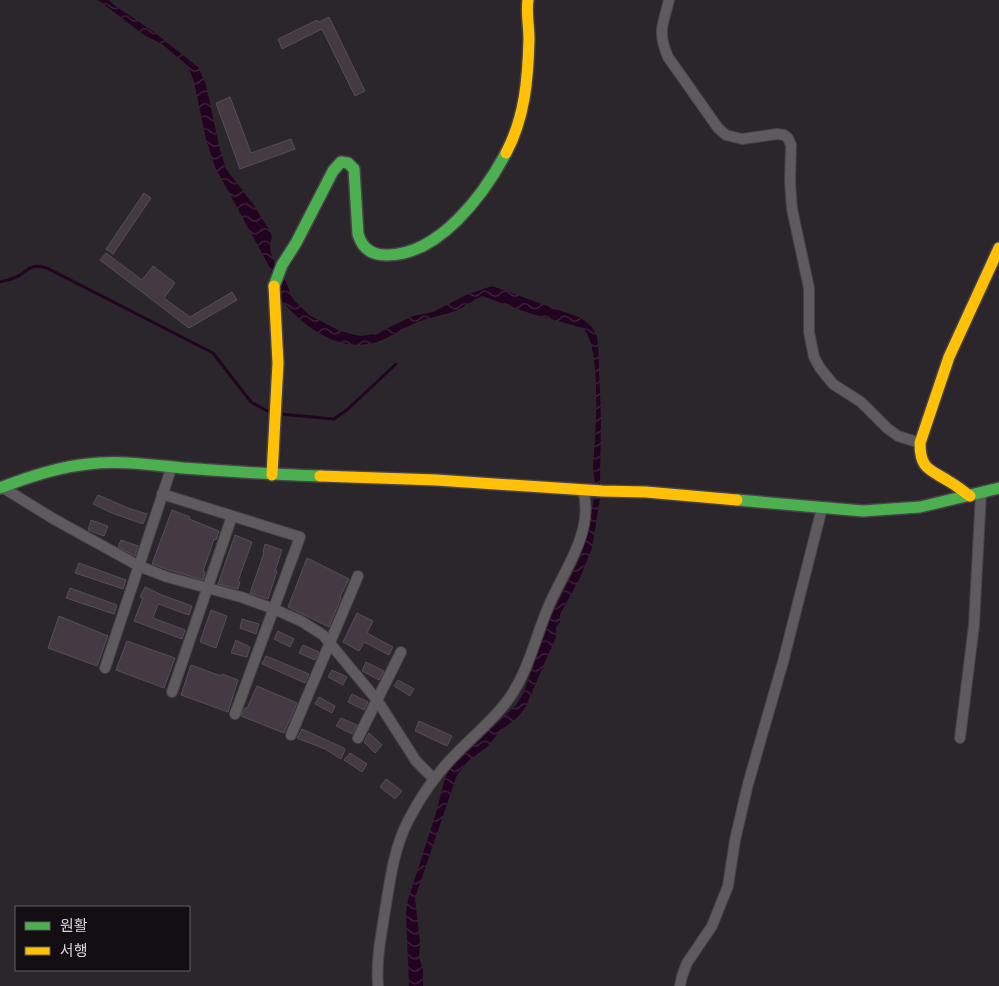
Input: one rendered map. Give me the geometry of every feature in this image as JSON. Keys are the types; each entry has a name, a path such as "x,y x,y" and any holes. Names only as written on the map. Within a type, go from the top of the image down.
{"street":[{"path":"272,475 278,363 273,289 282,265 301,235 333,171 341,162 348,163 354,169 358,234 360,242 366,250 373,254 391,254 419,248 448,229 470,208 493,176 506,152 522,114 526,92 529,39 528,0"},
{"path":"669,0 660,31 662,44 668,57 718,128 726,135 742,139 777,134 784,135 792,145 790,182 792,209 809,288 810,332 814,357 820,368 833,384 860,402 893,433 920,443"},
{"path":"970,496 929,471 920,456 920,443 949,357 999,248"},
{"path":"1,487 25,478 87,464 117,462 272,475 436,480 663,493 822,508 876,510 920,507 999,488"},
{"path":"105,668 172,466"},
{"path":"1,487 52,518 139,566 167,577 274,609 301,621 323,635 377,700 416,761 433,778"},
{"path":"378,986 379,946 395,856 408,821 433,778 492,718 515,689 526,666 548,607 567,571 580,540 586,490"},
{"path":"960,738 974,625 981,493"},
{"path":"162,494 300,537 235,714"},
{"path":"680,986 687,963 712,926 728,886 735,840 748,784 783,662 822,508"},
{"path":"172,692 232,516"},
{"path":"291,735 358,576"},
{"path":"358,738 401,652"}],"water":[{"path":"98,0 109,0 198,67 206,85 226,169 253,204 271,233 270,249 276,267 272,275 269,266 215,167 206,139 194,82 188,66 162,44 144,35"},
{"path":"284,277 293,299 309,315 340,331 360,336 375,334 413,316 433,312 466,295 492,286 581,318 592,327 597,336 601,417 600,484 595,484 593,469 596,395 593,355 589,339 583,328 529,313 482,296 462,308 416,323 377,342 362,345 348,344 321,334 287,307 278,296"},
{"path":"594,499 600,499 592,548 580,578 560,614 560,622 556,628 556,637 526,706 519,716 500,731 487,747 468,761 457,775 415,898 423,986 409,986 406,913 408,900 436,813 445,778 450,769 517,704 523,694 553,612 578,562 586,540"}],"building":[{"path":"329,17 365,91 355,96 322,29 282,49 278,39 317,20 319,22"},
{"path":"230,97 251,153 291,139 295,149 240,169 216,103"},
{"path":"144,193 151,198 113,254 106,249"},
{"path":"106,253 142,280 153,266 175,283 164,298 190,317 232,292 237,300 189,328 100,260"},
{"path":"98,495 147,514 143,524 93,504"},
{"path":"172,510 219,531 216,540 214,539 203,571 205,572 203,580 152,564"},
{"path":"91,520 108,526 104,536 88,530"},
{"path":"235,535 252,542 238,581 240,582 238,589 218,584"},
{"path":"121,540 138,546 135,556 118,547"},
{"path":"265,544 282,550 268,599 250,593 264,553"},
{"path":"307,558 349,579 329,627 288,607"},
{"path":"79,563 126,580 123,589 75,573"},
{"path":"145,587 192,606 189,615 158,604 153,618 185,630 182,639 134,621 143,598 140,597"},
{"path":"70,588 117,605 114,614 66,598"},
{"path":"211,610 227,616 216,648 200,642"},
{"path":"357,613 373,621 367,633 393,647 389,655 364,642 359,651 343,642"},
{"path":"59,616 108,636 97,666 48,648"},
{"path":"242,619 259,624 256,634 240,628"},
{"path":"278,631 294,639 290,647 274,639"},
{"path":"236,640 250,647 247,657 231,653"},
{"path":"127,641 175,658 164,688 116,670"},
{"path":"303,645 319,652 315,660 299,653"},
{"path":"266,656 309,674 305,683 262,664"},
{"path":"366,662 384,671 379,680 362,671"},
{"path":"191,665 238,680 228,712 181,695"},
{"path":"332,670 347,677 343,685 328,677"},
{"path":"398,680 414,689 410,696 394,686"},
{"path":"257,686 297,703 284,733 241,716 245,708 247,708"},
{"path":"352,694 368,702 364,710 348,702"},
{"path":"319,697 335,706 332,713 315,704"},
{"path":"341,718 357,725 352,734 336,726"},
{"path":"419,721 452,736 447,746 415,731"},
{"path":"302,729 344,748 341,759 325,749 297,738"},
{"path":"369,733 382,745 375,753 364,742"},
{"path":"350,753 367,764 362,772 344,760"},
{"path":"386,779 402,791 395,799 380,787"}],"waterway":[{"path":"0,282 16,278 32,267 47,268 213,353 251,402 271,413"},
{"path":"280,414 334,419 348,409 396,364"}],"traffic: fast":[{"path":"274,286 282,265 296,243 333,171 341,162 348,163 354,169 358,234 360,239 368,250 376,254 386,255 405,253 424,245 458,220 485,186 506,153"},
{"path":"0,488 54,470 100,463 136,463 234,472 320,476"},
{"path":"737,500 863,511 920,507 999,488"}],"traffic: slow":[{"path":"506,153 517,126 524,98 529,54 528,0"},
{"path":"970,496 924,464 920,452 920,443 949,357 999,248"},
{"path":"272,475 278,363 274,286"},
{"path":"320,476 436,480 602,491 646,492 737,500"}]}
